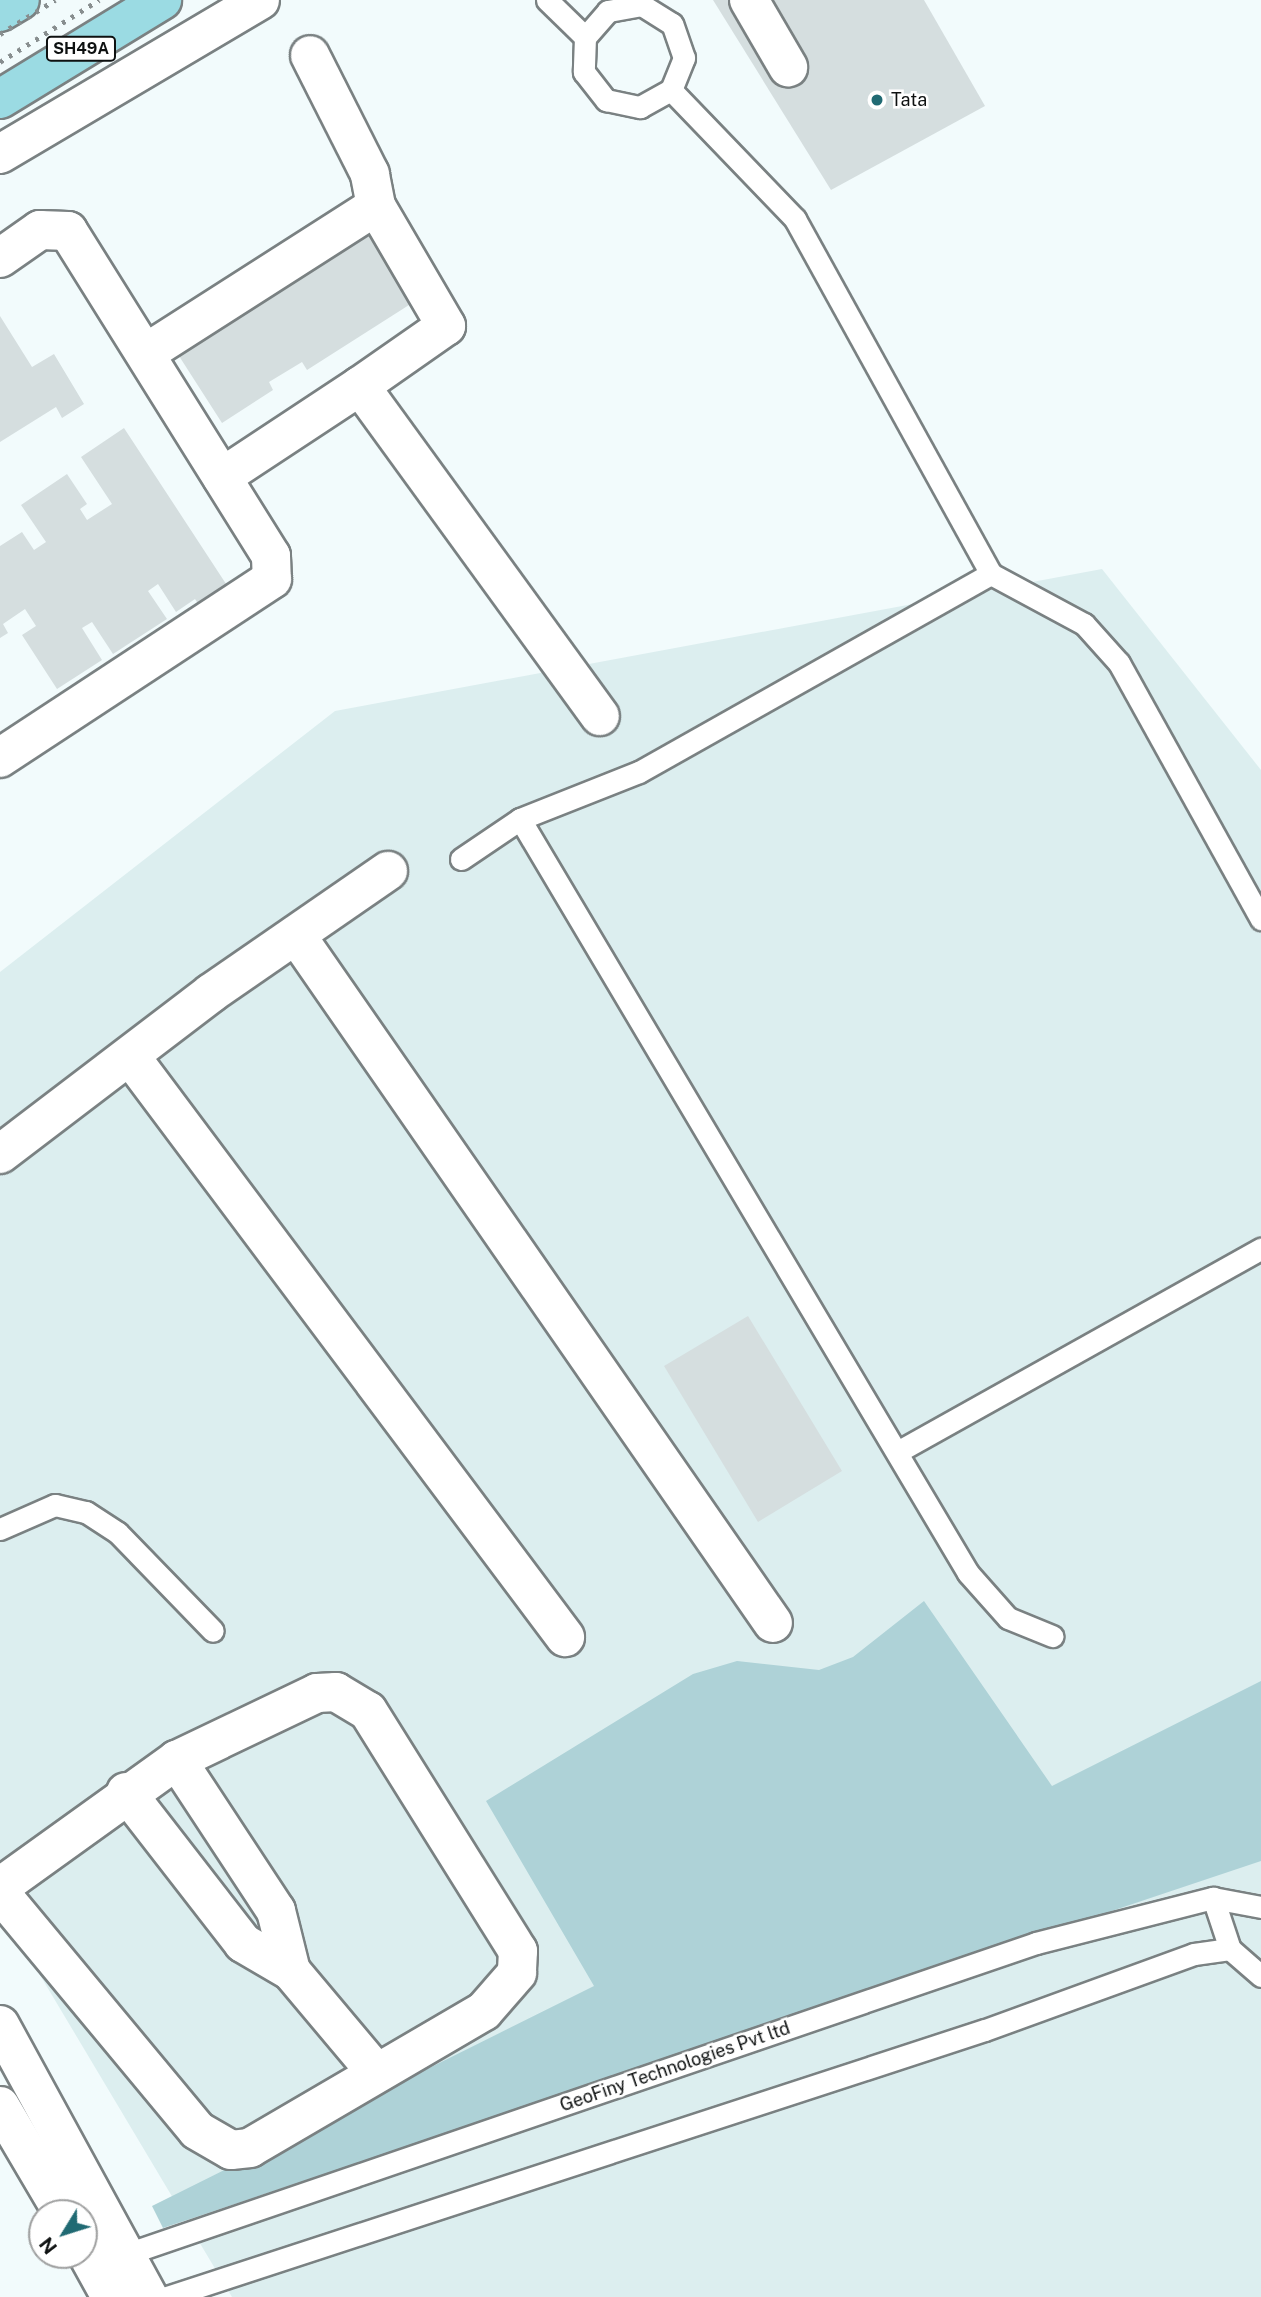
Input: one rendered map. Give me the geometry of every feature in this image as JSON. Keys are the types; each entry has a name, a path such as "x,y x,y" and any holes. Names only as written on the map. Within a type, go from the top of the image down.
{"main road":[{"path":"0,12 20,0"},
{"name":"SH49A","path":"0,99 162,0"}],"street":[{"path":"0,155 260,0"},
{"path":"749,0 788,67"},
{"path":"222,477 446,326 376,206 370,174 310,55"},
{"path":"146,353 376,206"},
{"path":"0,258 40,230 68,231 271,556 272,579 0,758"},
{"path":"360,386 600,716"},
{"path":"0,1154 296,934 388,871"},
{"path":"296,934 773,1623"},
{"path":"130,1056 565,1637"},
{"path":"0,1886 125,1792 177,1760 317,1693 351,1696 368,1711 517,1951 510,1986 484,2011 373,2070 250,2148 216,2146 0,1893"},
{"path":"177,1760 276,1911 291,1971"},
{"path":"125,1792 243,1943 291,1971 373,2070"},
{"path":"0,2025 104,2266 148,2297"},
{"path":"0,2106 55,2199"}],"lane":[{"path":"547,0 585,37"},
{"path":"642,5 673,24 684,58 671,90 640,107 606,100 584,72 585,37 608,11 642,5"},
{"path":"671,90 795,219 991,574 1084,624 1119,663 1261,919"},
{"path":"461,859 520,819 639,772 991,574"},
{"path":"520,819 989,1601 1008,1618 1052,1636"},
{"path":"899,1451 1261,1249"},
{"path":"0,1529 55,1504 86,1512 118,1534 212,1631"},
{"path":"1213,1898 1230,1950 1261,1976"},
{"name":"GeoFiny Technologies Pvt ltd","path":"104,2266 1036,1943 1213,1898 1261,1908"},
{"path":"167,2297 985,2030 1194,1954 1230,1950"}],"shaded area":[{"path":"1102,569 1261,770 1261,2297 232,2297 0,1908 0,972 335,711"},
{"path":"924,1601 1052,1786 1261,1681 1261,1861 163,2228 152,2206 594,1986 486,1801 693,1674 737,1661 819,1670 853,1657"}],"building":[{"name":"Tata","path":"713,0 924,0 985,106 831,190"},
{"path":"375,229 420,298 307,370 302,362 269,382 273,390 222,423 179,356"},
{"path":"0,316 32,367 54,354 84,404 62,418 56,407 0,442"},
{"path":"124,428 232,593 203,611 195,599 176,612 158,584 148,591 167,619 113,654 92,622 82,628 102,660 57,689 22,635 36,626 25,609 3,624 8,633 0,638 0,546 22,532 34,550 46,542 21,505 67,474 87,504 80,509 87,520 112,504 81,457"},
{"path":"748,1316 842,1471 758,1522 664,1366"}],"railway":[{"path":"0,34 55,0"},
{"path":"0,62 99,0"}],"place":[{"name":"Tata","path":"877,100"}]}
